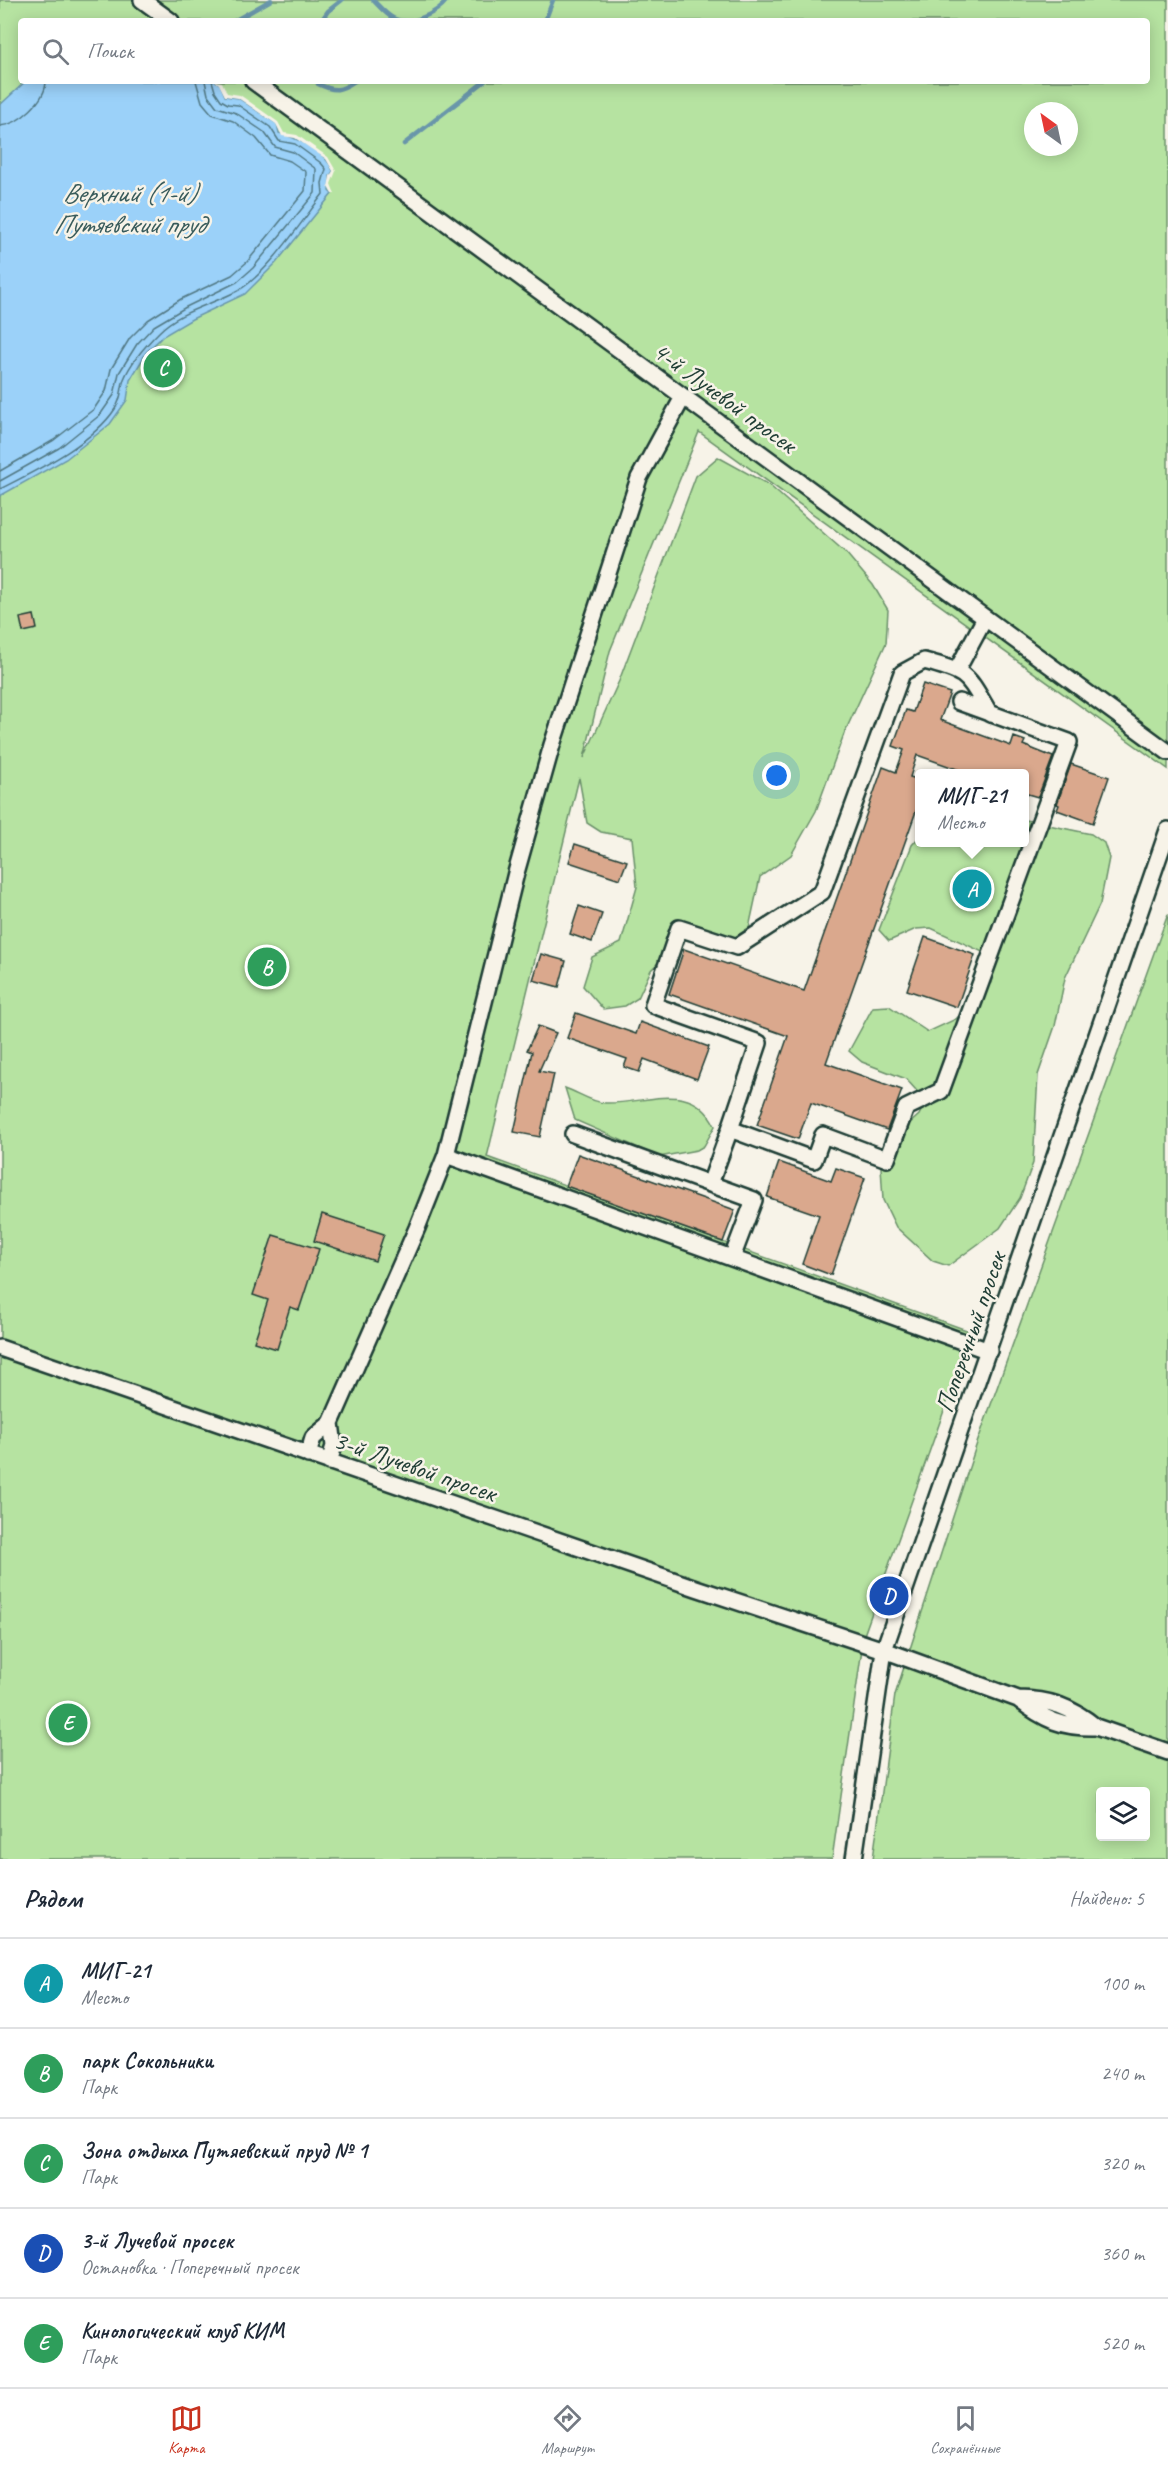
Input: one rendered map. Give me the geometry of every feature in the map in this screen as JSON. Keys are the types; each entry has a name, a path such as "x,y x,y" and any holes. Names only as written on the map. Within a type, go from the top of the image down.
{"street":[{"path":"142,0 167,18"},
{"name":"4-й Лучевой просек","path":"257,84 1168,752"},
{"path":"308,1455 313,1438 331,1424 417,1228 446,1155 516,873 552,745 639,478 683,397"},
{"path":"957,670 985,618"},
{"path":"710,1184 759,1043 653,1005 679,928 737,947 822,892 902,673 924,661 957,670 969,678 990,714"},
{"path":"730,1129 814,1160 823,1136 888,1159 906,1108 941,1091 1069,742 958,702"},
{"name":"Поперечный просек","path":"854,1859 884,1650 1168,830"},
{"path":"573,1134 754,1200 732,1258"},
{"path":"446,1155 989,1351"},
{"name":"3-й Лучевой просек","path":"0,1348 684,1585 884,1650 1018,1699 1042,1699 1078,1713 1096,1727 1168,1752"},
{"path":"329,1462 334,1446 331,1424"}],"green space":[{"path":"0,0 1168,0 1168,769 699,432 610,651 584,758 619,681 696,476 718,457 769,485 846,553 873,585 888,610 886,643 844,734 816,811 791,855 760,877 749,928 732,939 708,933 695,925 680,933 662,959 651,970 638,998 625,1006 603,1009 583,986 592,957 621,943 637,887 632,838 601,832 587,823 579,778 487,1157 972,1332 864,1635 832,1859 0,1859"},
{"path":"1029,821 1091,834 1104,843 1109,858 1100,904 1065,978 1055,1026 1038,1075 1033,1163 1020,1198 1000,1228 948,1266 933,1261 896,1227 883,1200 881,1167 896,1136 919,1115 926,1101 906,1079 862,1062 849,1051 873,1007 889,1006 928,1032 956,1019 991,983 994,968 987,954 931,928 916,929 889,941 879,930 915,842 915,847 1029,847"},
{"path":"1168,914 1168,1859 873,1859 895,1695 976,1446"},
{"path":"565,1088 600,1103 620,1103 666,1097 681,1098 694,1102 705,1111 715,1126 704,1146 697,1150 659,1157 575,1120"}],"water":[{"name":"Верхний (1-й) Путяевский пруд","path":"23,84 220,84 225,96 238,98 277,124 279,133 294,138 318,152 330,164 333,171 330,176 329,191 332,194 276,263 245,294 192,319 163,336 147,352 130,380 127,400 110,424 66,459 0,496 0,105"}],"pier":[{"path":"219,84 223,84 227,93 240,95 278,122 284,133 297,135 328,157 336,171 331,184 335,194 332,194 328,187 333,171 326,159 295,138 282,136 276,124 238,98 225,96"}],"building":[{"path":"34,615 37,629 23,632 20,618"},
{"path":"923,684 950,693 940,720 1011,746 1014,737 1025,741 1023,745 1053,757 1038,797 1029,794 1029,769 957,769 917,755 910,777 915,778 915,814 826,1063 902,1090 887,1130 811,1103 798,1139 757,1125 788,1036 669,994 684,949 804,991 883,767 896,772 904,750 893,746 906,710 913,712"},
{"path":"1071,764 1109,777 1093,823 1057,810"},
{"path":"575,844 627,861 620,879 569,862"},
{"path":"579,906 602,914 592,942 570,934"},
{"path":"925,937 975,955 957,1007 907,990"},
{"path":"541,954 566,961 559,987 533,980"},
{"path":"576,1013 636,1034 640,1022 709,1047 697,1079 644,1059 639,1072 624,1067 627,1059 567,1038"},
{"path":"538,1026 556,1033 539,1071 554,1074 540,1137 514,1132 532,1052 527,1050"},
{"path":"578,1154 735,1210 723,1242 566,1186"},
{"path":"779,1162 831,1181 836,1168 865,1178 831,1275 802,1264 819,1215 767,1197"},
{"path":"322,1214 384,1234 375,1261 314,1241"},
{"path":"273,1235 319,1249 299,1310 290,1307 277,1349 254,1342 268,1300 253,1295"}],"waterway":[{"path":"239,18 271,0"},
{"path":"323,18 342,0"},
{"path":"373,0 392,18"},
{"path":"420,18 431,14 447,0"},
{"path":"546,18 553,0"},
{"path":"318,84 337,89 350,84"},
{"path":"404,144 481,84"}],"place":[{"name":"Зона отдыха Путяевский пруд № 1","path":"163,368"},
{"name":"МИГ-21","path":"972,889"},
{"name":"парк Сокольники","path":"267,967"},
{"name":"3-й Лучевой просек","path":"889,1596"},
{"name":"Кинологический клуб КИМ","path":"68,1723"}]}
